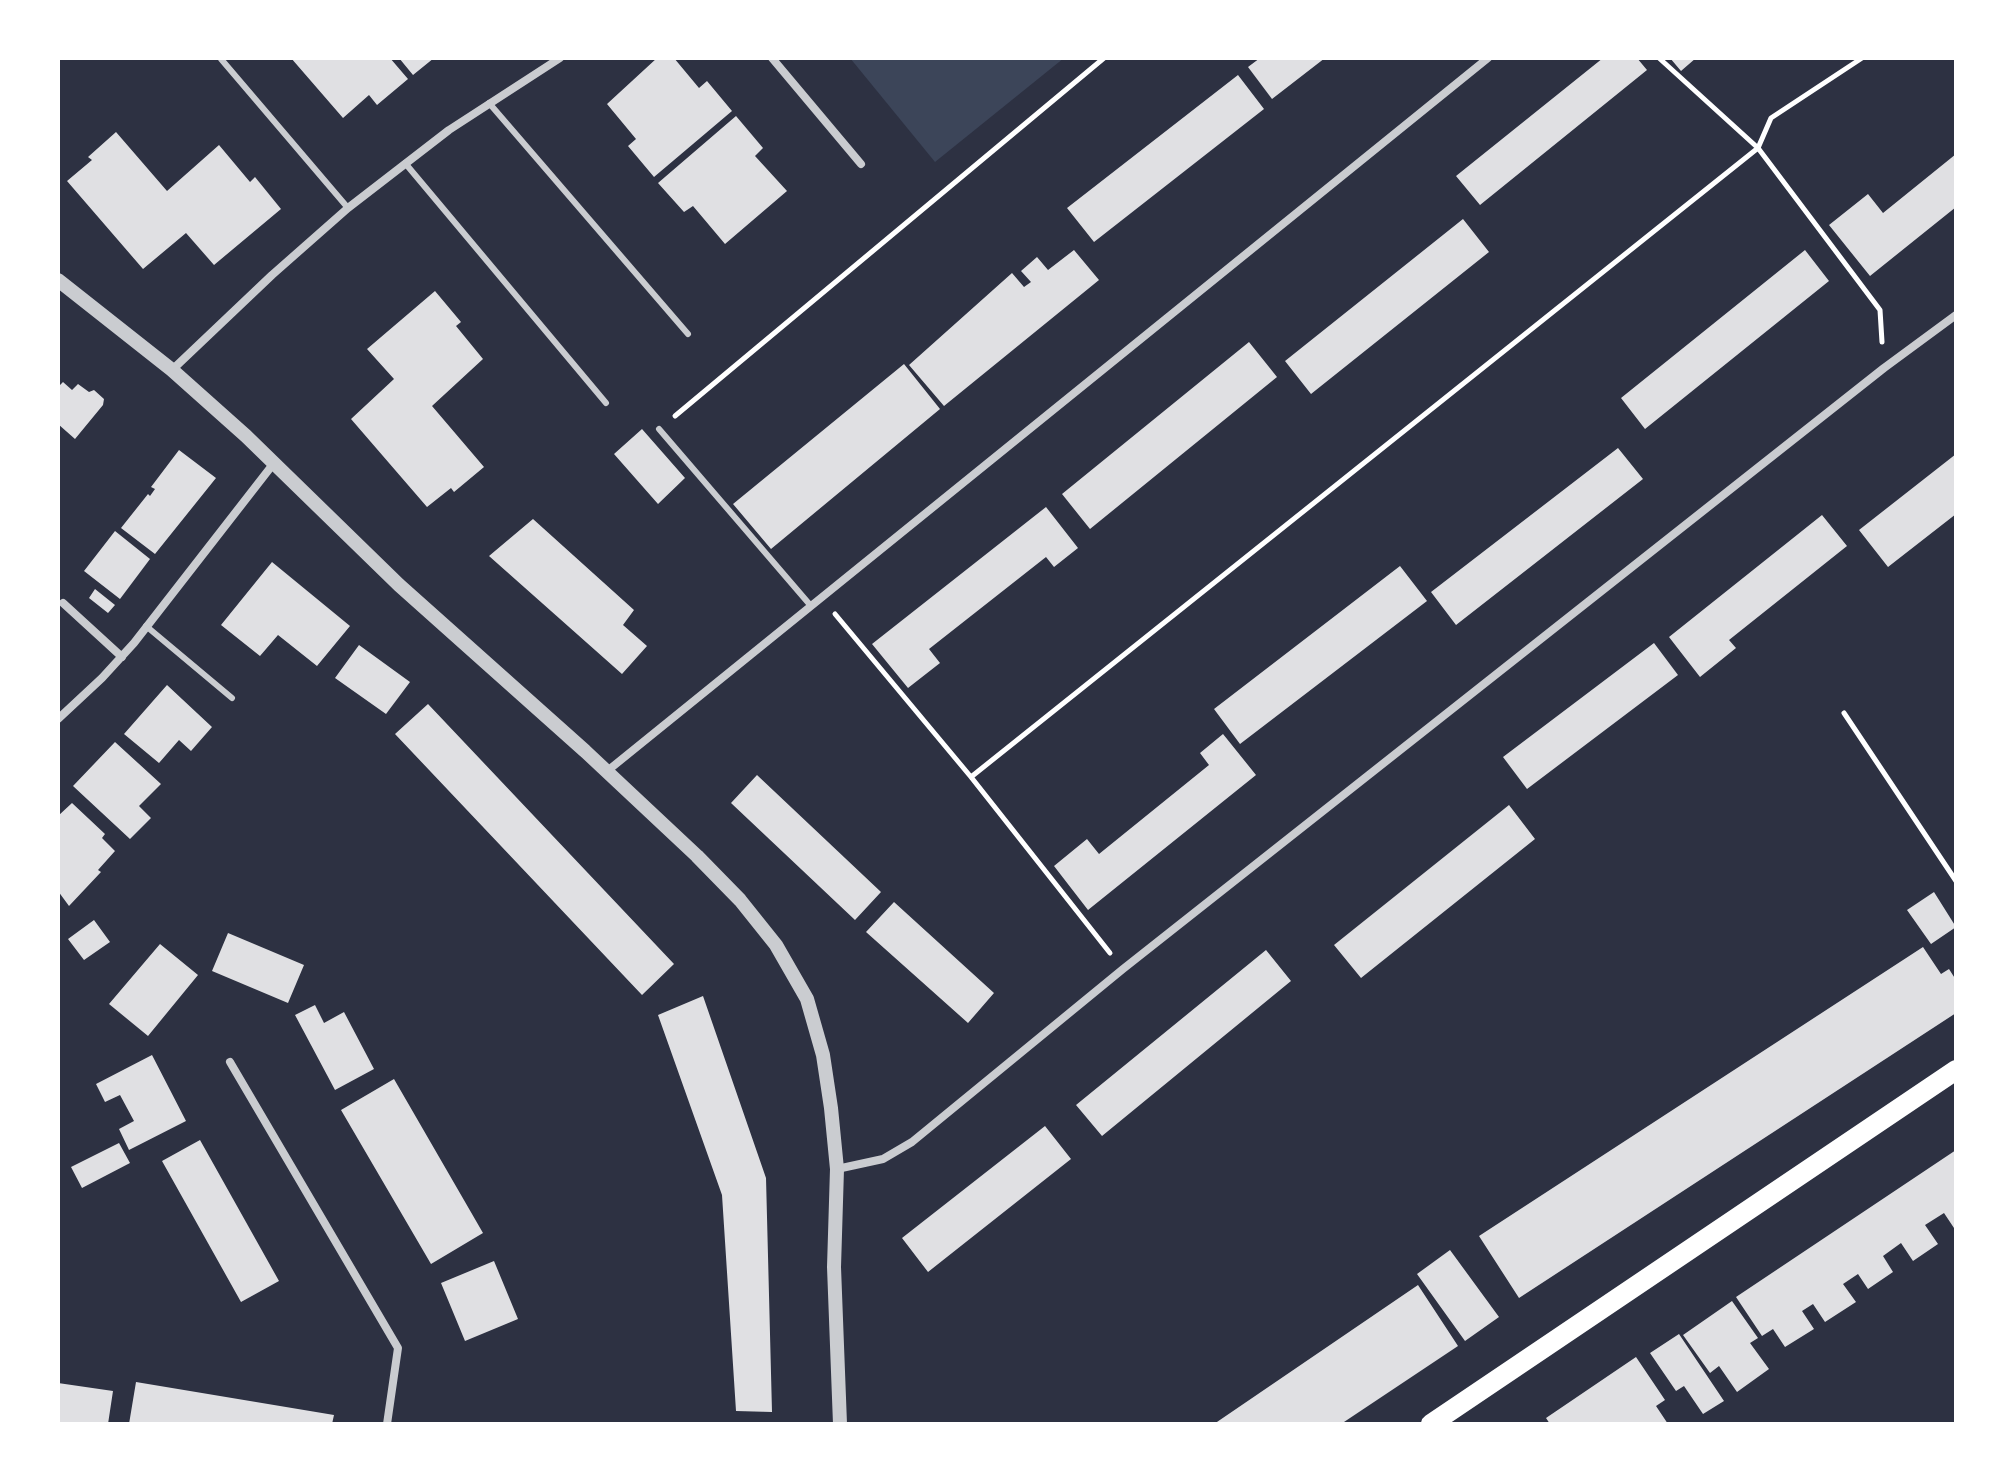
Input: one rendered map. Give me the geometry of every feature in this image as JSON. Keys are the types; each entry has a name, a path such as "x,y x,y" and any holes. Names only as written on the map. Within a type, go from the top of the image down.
{"main road":[{"path":"1431,1424 1956,1070"}],"street":[{"path":"172,370 348,208 543,62 560,58"},
{"path":"772,58 861,164"},
{"path":"606,772 1488,58"},
{"path":"58,280 172,370 274,463 399,585 606,772 740,900 776,945 807,999 823,1055 837,1169 834,1267 840,1424"},
{"path":"837,1169 883,1159 912,1142 1123,969 1884,368 1956,315"},
{"path":"58,719 122,657 274,463"},
{"path":"63,603 122,657"},
{"path":"230,1062 398,1348 387,1424"}],"lane":[{"path":"221,59 348,208"},
{"path":"489,102 688,334"},
{"path":"405,163 606,403"},
{"path":"659,429 811,606"},
{"path":"146,626 232,698"}],"path":[{"path":"659,429 1104,58"},
{"path":"1659,58 1758,148 1880,310 1884,368"},
{"path":"971,777 1758,148 1771,118 1862,58"},
{"path":"821,598 971,777 1123,969"},
{"path":"1844,713 1956,881"}],"shaded area":[{"path":"850,58 1064,58 935,162"}],"building":[{"path":"291,58 390,58 408,79 377,105 369,95 343,118"},
{"path":"399,58 434,58 413,75"},
{"path":"657,58 674,58 699,88 707,81 732,111 654,177 628,146 636,139 607,104"},
{"path":"1260,58 1325,58 1272,99 1248,67"},
{"path":"1603,58 1637,58 1647,70 1480,205 1456,176"},
{"path":"1670,58 1696,58 1681,71"},
{"path":"1238,75 1264,109 1094,242 1067,208"},
{"path":"736,116 763,148 755,156 787,191 725,244 693,206 684,212 658,183"},
{"path":"116,132 167,191 219,145 250,182 255,177 281,209 214,265 186,233 143,269 67,181 92,160 88,157"},
{"path":"1956,154 1956,207 1870,276 1829,225 1868,194 1883,213"},
{"path":"1463,219 1489,252 1311,394 1285,361"},
{"path":"1074,250 1099,280 944,406 909,365 1012,273 1024,287 1031,282 1021,271 1037,257 1048,270"},
{"path":"1805,250 1829,281 1645,429 1621,398"},
{"path":"435,291 461,322 456,326 483,359 432,406 484,467 454,492 451,488 427,507 351,419 394,379 367,349"},
{"path":"1249,342 1277,377 1090,529 1062,494"},
{"path":"904,364 940,409 771,549 733,504"},
{"path":"63,382 72,390 78,384 89,392 94,390 104,399 103,405 75,439 58,424 58,387"},
{"path":"642,429 685,478 658,504 614,454"},
{"path":"1618,448 1643,479 1456,625 1431,592"},
{"path":"179,450 216,478 155,554 121,528 148,494 150,496 155,489 151,487"},
{"path":"1956,454 1956,514 1888,567 1859,530"},
{"path":"1046,507 1078,548 1054,567 1046,557 929,649 940,663 908,688 872,644"},
{"path":"1822,515 1847,546 1729,640 1736,648 1700,677 1669,637"},
{"path":"533,519 634,610 623,625 647,646 622,674 489,556"},
{"path":"115,531 150,559 120,599 84,571"},
{"path":"272,562 350,626 317,666 278,635 260,656 221,625"},
{"path":"1400,566 1427,601 1240,744 1214,709"},
{"path":"95,589 115,605 108,613 89,598"},
{"path":"1654,643 1678,675 1527,789 1503,757"},
{"path":"359,645 410,682 386,714 335,678"},
{"path":"167,685 212,727 191,751 179,740 159,763 124,734"},
{"path":"428,704 674,964 642,995 395,734"},
{"path":"1223,734 1256,775 1088,910 1054,866 1087,839 1099,854 1209,765 1200,753"},
{"path":"115,742 161,784 139,806 151,818 130,839 73,786"},
{"path":"757,775 881,892 855,920 731,803"},
{"path":"72,803 105,834 102,838 115,851 98,870 101,872 69,906 58,891 58,816"},
{"path":"1509,805 1535,839 1361,978 1334,945"},
{"path":"1934,892 1956,927 1931,944 1907,910"},
{"path":"894,902 994,993 968,1023 866,932"},
{"path":"94,920 110,942 84,960 68,939"},
{"path":"228,933 304,965 288,1003 212,971"},
{"path":"160,944 198,975 148,1036 109,1004"},
{"path":"1923,947 1941,974 1949,969 1956,980 1956,1013 1519,1298 1479,1236"},
{"path":"1266,950 1291,981 1102,1136 1076,1105"},
{"path":"703,996 766,1178 772,1412 736,1411 722,1195 658,1015"},
{"path":"315,1005 324,1023 344,1012 374,1069 335,1090 295,1015"},
{"path":"152,1055 186,1121 129,1150 119,1129 134,1121 120,1095 105,1102 96,1084"},
{"path":"394,1079 483,1233 431,1264 341,1110"},
{"path":"1045,1126 1071,1159 928,1272 902,1238"},
{"path":"200,1140 279,1281 241,1302 162,1161"},
{"path":"119,1143 130,1163 82,1188 71,1167"},
{"path":"1956,1150 1956,1231 1944,1213 1925,1225 1938,1244 1913,1261 1901,1243 1883,1256 1893,1272 1868,1289 1858,1274 1843,1284 1856,1302 1825,1322 1813,1304 1802,1311 1814,1329 1785,1347 1773,1329 1762,1336 1736,1297"},
{"path":"1450,1250 1499,1317 1465,1341 1417,1274"},
{"path":"494,1261 518,1319 465,1341 441,1283"},
{"path":"1418,1285 1458,1346 1341,1424 1214,1424"},
{"path":"1732,1301 1758,1338 1750,1343 1769,1369 1737,1392 1719,1366 1710,1373 1683,1335"},
{"path":"1679,1334 1724,1401 1703,1414 1684,1386 1676,1391 1650,1353"},
{"path":"1636,1357 1665,1400 1656,1406 1668,1424 1550,1424 1546,1418"},
{"path":"136,1382 334,1415 332,1424 129,1424"},
{"path":"58,1383 113,1391 108,1424 58,1423"}]}
